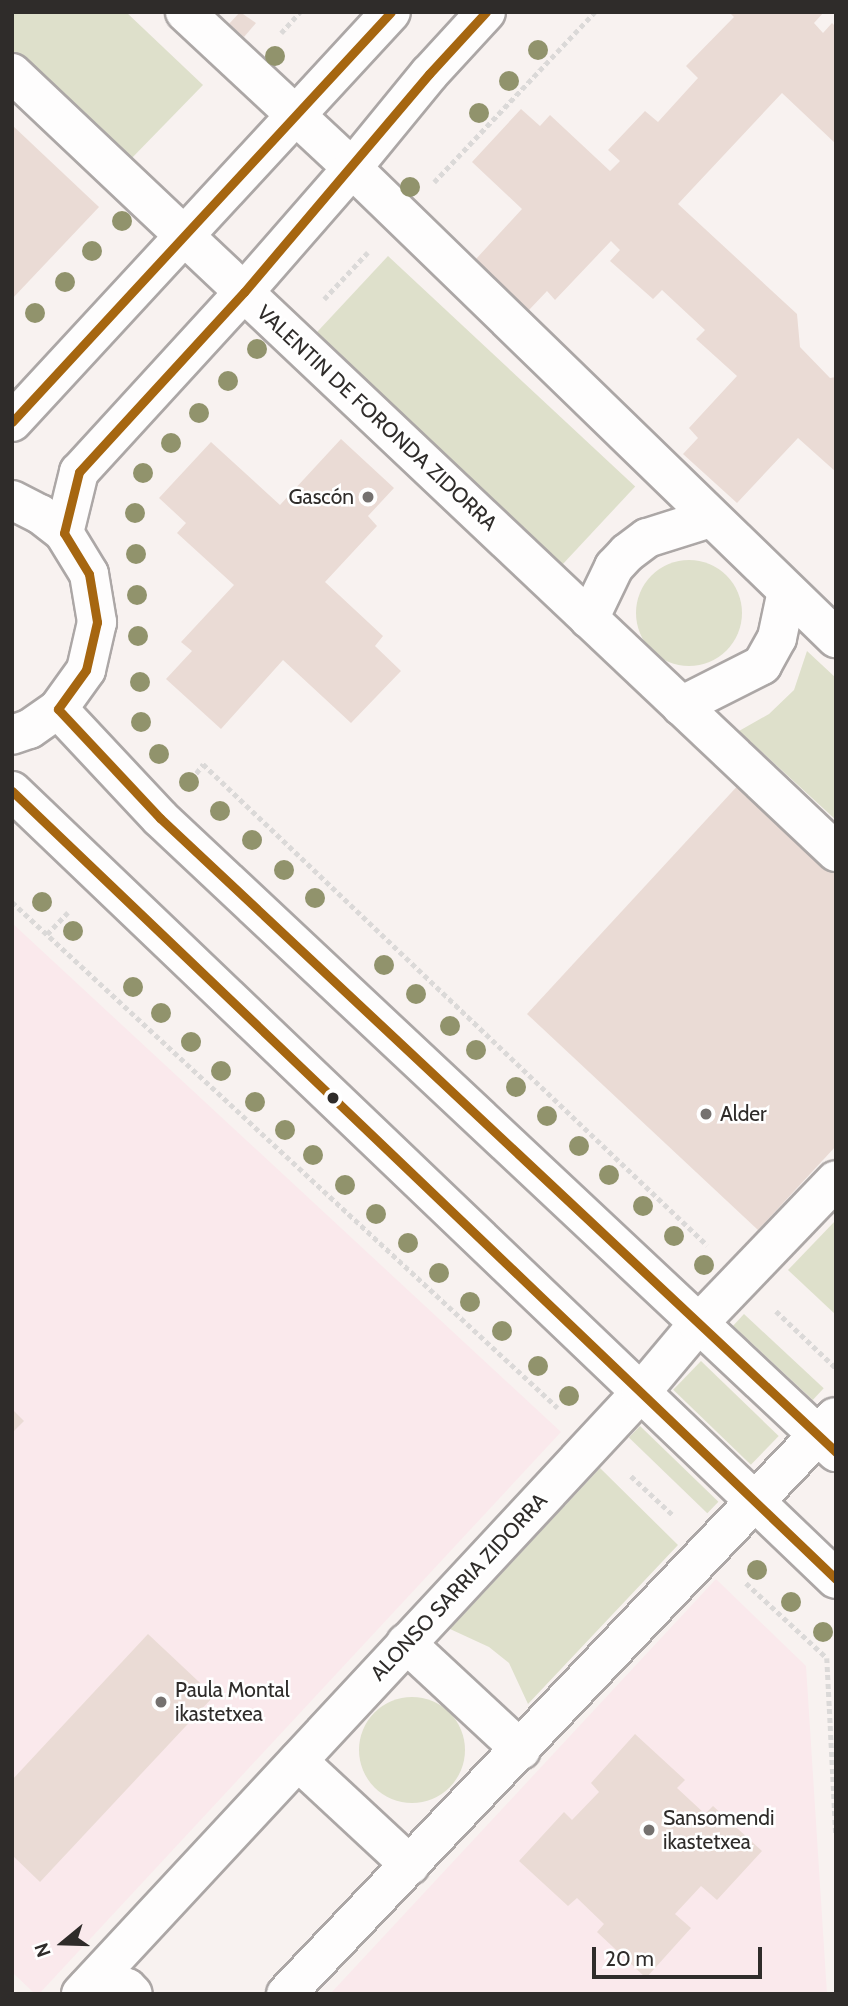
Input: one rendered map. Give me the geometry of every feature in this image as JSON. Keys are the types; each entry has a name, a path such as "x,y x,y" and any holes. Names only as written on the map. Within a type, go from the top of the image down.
{"street":[{"path":"185,12 402,216 836,638"},
{"path":"12,422 391,12"},
{"path":"64,533 79,472 244,292 352,168 429,74 486,12"},
{"name":"VALENTIN DE FORONDA ZIDORRA","path":"12,73 836,852"},
{"path":"12,500 40,514 64,533 89,574 97,622 86,670 58,709 29,729 12,735"},
{"path":"589,619 614,567 627,553 647,538 710,518"},
{"path":"681,706 762,665 777,638 787,591"},
{"path":"58,709 160,818 698,1324 830,1434 754,1502 521,1750 286,1994"},
{"path":"12,791 836,1579"},
{"name":"ALONSO SARRIA ZIDORRA","path":"84,1991 641,1392 698,1324 836,1180"},
{"path":"407,1643 521,1750"},
{"path":"298,1761 410,1865"},
{"path":"84,1991 127,1988 133,1994"}],"path":[{"path":"290,335 595,12"},
{"path":"12,902 827,1658 836,1834"}],"shaded area":[{"name":"Paula Montal ikastetxea","path":"12,923 561,1432 39,1994 35,1994 12,1972"},
{"name":"Sansomendi ikastetxea","path":"716,1579 806,1666 827,1994 330,1994"}],"green space":[{"path":"12,12 126,12 203,85 128,162 12,52"},
{"path":"388,256 635,487 562,565 315,334"},
{"path":"689,560 709,564 726,576 738,593 742,613 738,633 726,650 709,662 689,666 669,662 652,650 640,633 636,613 640,593 652,576 669,564"},
{"path":"807,651 836,678 836,820 739,731 769,714 794,690"},
{"path":"836,1220 836,1315 788,1270"},
{"path":"744,1314 824,1388 813,1400 733,1326"},
{"path":"701,1361 779,1436 751,1465 673,1390"},
{"path":"640,1426 718,1502 707,1513 629,1438"},
{"path":"600,1468 678,1545 528,1704 509,1663 489,1647 450,1629"},
{"path":"412,1697 432,1701 450,1712 461,1730 465,1750 461,1770 450,1788 432,1799 412,1803 392,1799 374,1788 363,1770 359,1750 363,1730 374,1712 392,1701"}],"building":[{"path":"240,12 256,23 244,37 229,24"},
{"path":"729,12 824,12 814,23 823,33 832,23 836,27 836,144 782,93 678,204 797,314 800,347 830,378 836,377 836,472 798,438 737,503 683,454 698,438 689,428 737,376 696,339 705,330 662,290 653,299 610,261 620,250 611,241 555,300 547,291 529,310 476,259 522,209 472,162 521,109 540,126 550,115 610,171 620,161 608,150 645,111 658,122 698,78 686,66 734,17"},
{"path":"12,125 99,207 12,299"},
{"path":"341,439 394,488 368,516 377,526 325,582 383,636 375,646 401,671 351,723 283,660 221,729 166,679 192,651 181,642 234,585 177,533 186,523 159,498 211,442 280,505"},
{"path":"742,781 836,868 836,1146 758,1230 527,1014"},
{"path":"12,1409 24,1421 12,1433"},
{"path":"148,1634 214,1696 40,1882 12,1855 12,1780"},
{"path":"635,1734 685,1780 677,1788 705,1814 713,1806 762,1851 717,1900 701,1886 675,1914 691,1928 646,1978 597,1932 604,1924 577,1898 568,1906 519,1861 564,1812 572,1820 599,1792 591,1783"}],"transit line":[{"path":"12,422 391,12"},
{"path":"486,12 429,74 244,292 79,472 64,533 89,574 97,622 86,670 58,709 160,818 836,1452"},
{"path":"12,791 836,1579"}],"place":[{"name":"Gascón","path":"368,497"},
{"name":"Alder","path":"706,1114"},
{"name":"Paula Montal ikastetxea","path":"161,1702"},
{"name":"Sansomendi ikastetxea","path":"649,1830"}]}
